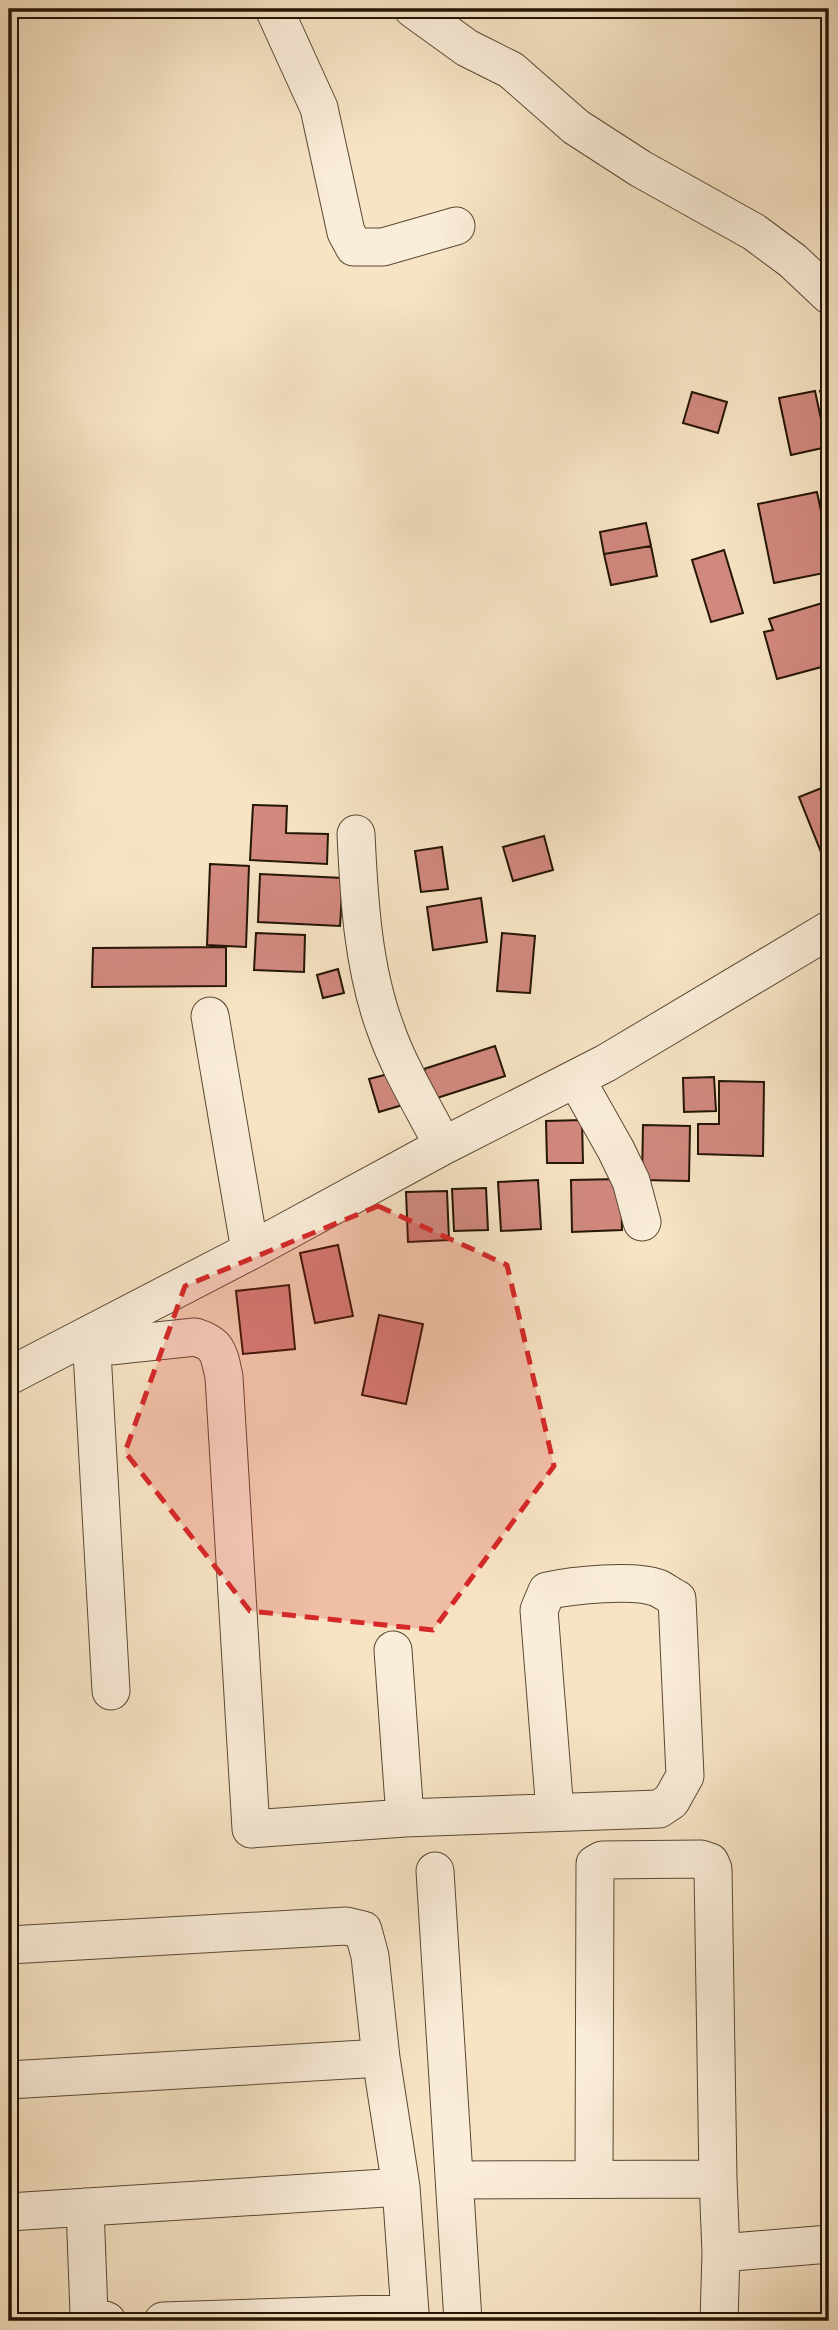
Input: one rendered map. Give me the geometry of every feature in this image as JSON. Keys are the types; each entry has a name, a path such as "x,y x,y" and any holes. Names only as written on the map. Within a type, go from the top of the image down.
{"street":[{"path":"274,9 319,108 345,232 354,247 383,247 456,226"},
{"path":"413,9 467,48 510,70 576,127 641,169 754,232 793,261 829,295"},
{"path":"356,834 358,883 374,991 386,1031 443,1146"},
{"path":"9,1376 91,1341 443,1146 606,1063 829,930"},
{"path":"211,1016 250,1251"},
{"path":"576,1079 626,1170 642,1222"},
{"path":"91,1341 195,1337 210,1342 219,1353 224,1377 251,1829 405,1818 659,1809 671,1801 685,1776 677,1599 656,1587 575,1585 547,1591 539,1610 555,1812"},
{"path":"91,1341 111,1691"},
{"path":"393,1650 405,1818"},
{"path":"594,2179 595,1864 602,1860 701,1859 710,1862 713,1869 721,2253 719,2321"},
{"path":"435,1871 463,2321"},
{"path":"9,1945 346,1926 363,1930 370,1956 381,2058 401,2187 410,2313 163,2321"},
{"path":"9,2080 381,2058"},
{"path":"455,2180 718,2179"},
{"path":"9,2212 401,2187"},
{"path":"85,2207 89,2314 107,2321"},
{"path":"721,2253 829,2244"}],"highlighted area":[{"path":"378,1206 507,1265 554,1466 433,1630 250,1611 125,1452 185,1286"}],"building":[{"path":"829,388 829,419 820,391"},
{"path":"815,391 827,447 791,455 779,398"},
{"path":"692,392 727,402 718,433 683,423"},
{"path":"817,492 829,549 829,572 774,583 758,504"},
{"path":"646,523 651,546 604,554 600,532"},
{"path":"651,546 657,576 611,585 604,554"},
{"path":"724,550 743,613 711,622 692,560"},
{"path":"829,601 829,637 822,639 829,665 777,679 764,632 773,630 769,619"},
{"path":"829,785 829,860 825,862 799,797"},
{"path":"253,805 287,806 286,833 328,834 327,864 250,860"},
{"path":"544,836 553,870 513,881 503,847"},
{"path":"442,847 448,889 421,892 415,851"},
{"path":"210,864 249,866 246,947 207,945"},
{"path":"260,874 343,878 340,926 258,922"},
{"path":"481,898 487,942 433,950 427,907"},
{"path":"256,933 305,935 304,972 254,970"},
{"path":"502,933 535,936 530,993 497,991"},
{"path":"226,947 226,986 92,987 93,948"},
{"path":"338,969 344,993 323,998 317,975"},
{"path":"495,1046 505,1076 434,1099 424,1069"},
{"path":"396,1072 406,1104 379,1112 369,1079"},
{"path":"714,1077 716,1111 684,1112 683,1078"},
{"path":"719,1081 764,1082 763,1156 698,1154 698,1124 719,1124"},
{"path":"582,1120 583,1163 547,1163 546,1121"},
{"path":"643,1125 690,1126 689,1181 642,1180"},
{"path":"621,1179 622,1230 572,1232 571,1180"},
{"path":"538,1180 541,1229 501,1231 498,1182"},
{"path":"486,1188 488,1230 454,1231 452,1189"},
{"path":"447,1191 449,1240 408,1242 406,1192"},
{"path":"338,1245 353,1316 315,1323 300,1253"},
{"path":"289,1285 295,1349 243,1354 236,1291"},
{"path":"379,1315 423,1324 406,1404 362,1395"}]}
